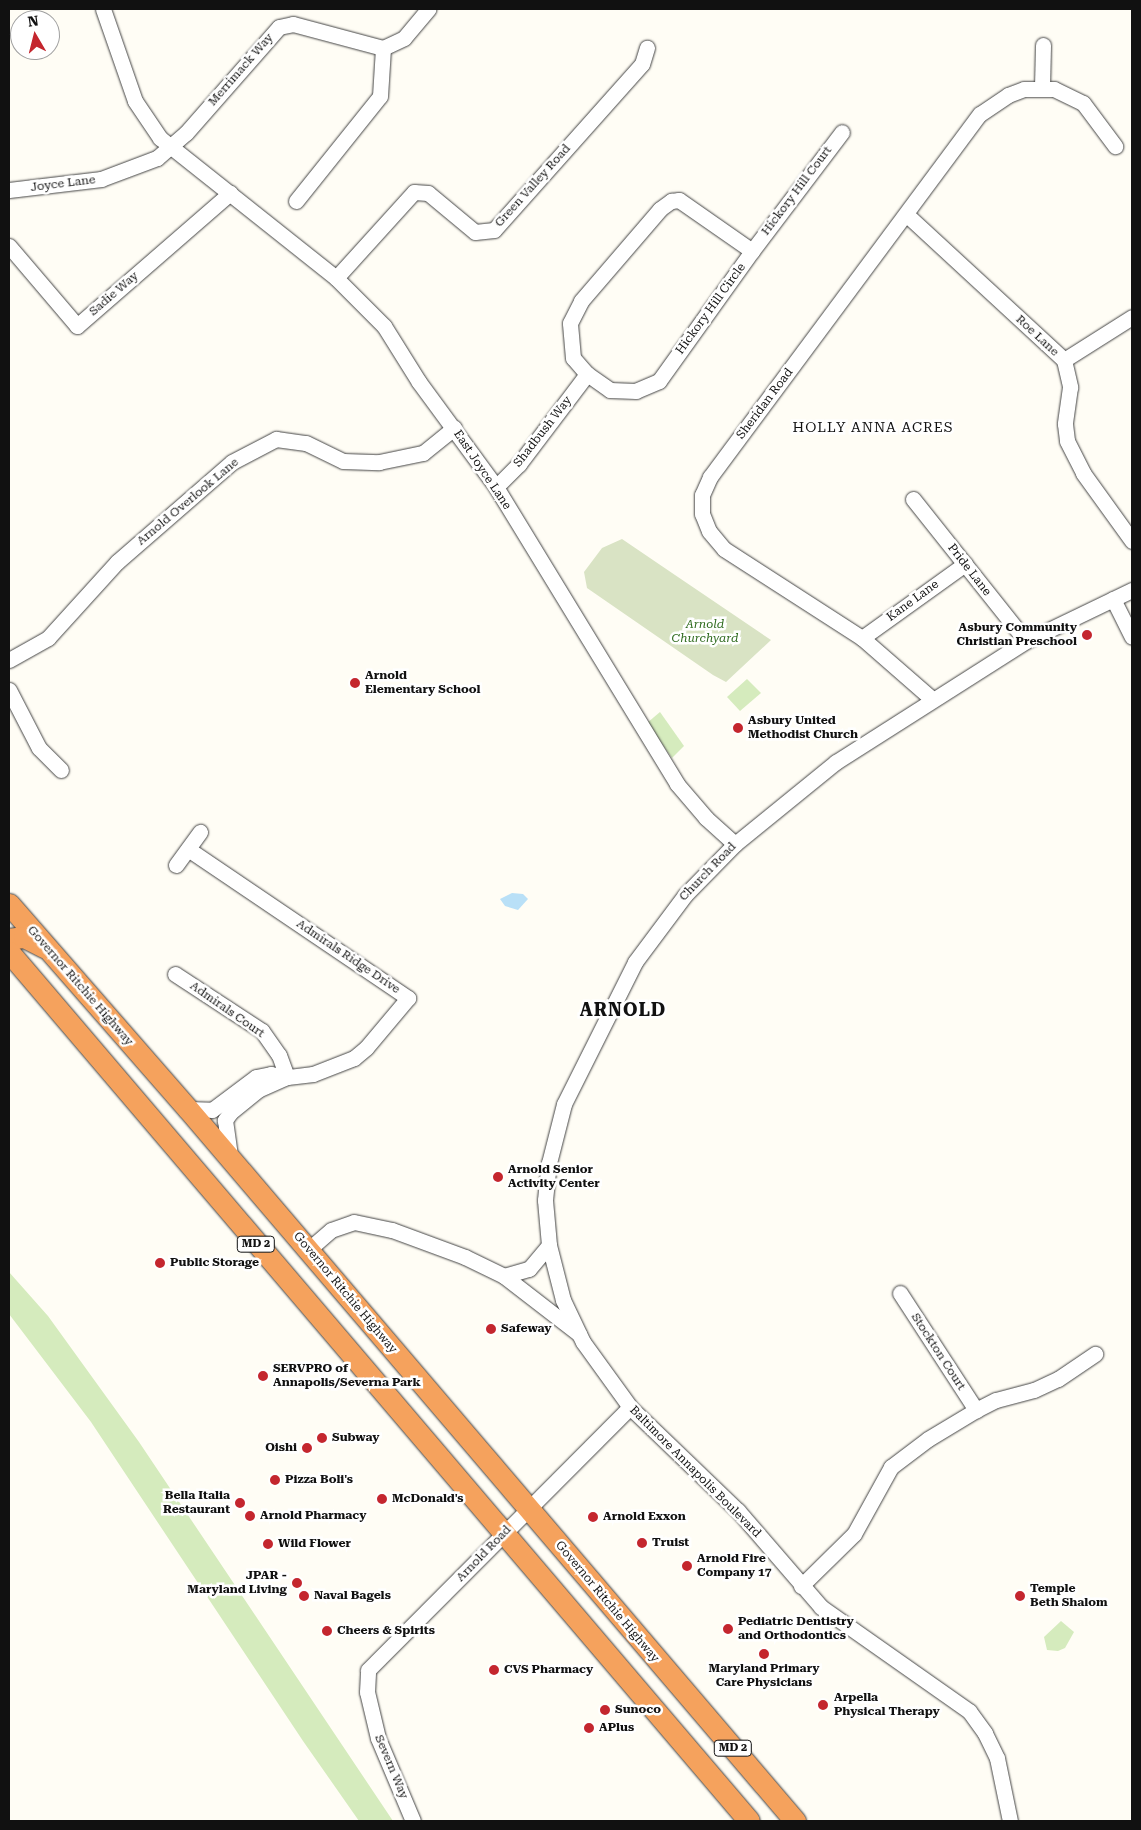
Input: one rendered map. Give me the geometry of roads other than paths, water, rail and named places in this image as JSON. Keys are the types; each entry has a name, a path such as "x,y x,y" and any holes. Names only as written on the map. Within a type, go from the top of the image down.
{"highway":[{"name":"Governor Ritchie Highway","path":"9,904 188,1108 795,1821"},
{"path":"9,939 24,937 46,948"},
{"name":"MD 2","path":"9,952 749,1821"}],"street":[{"name":"East Joyce Lane","path":"103,9 135,101 170,148 336,278 384,326 419,382 496,487 677,784 706,818 735,844"},
{"path":"296,201 380,96 383,48 404,38 428,9"},
{"name":"Merrimack Way","path":"170,148 279,27 293,24 383,48"},
{"path":"1042,88 1044,45"},
{"name":"Green Valley Road","path":"336,278 414,192 428,192 474,232 494,230 642,64 647,48"},
{"name":"Sheridan Road","path":"932,699 862,638 724,549 709,531 702,514 702,494 710,477 980,114 1008,95 1042,88 1060,91 1083,103 1115,146"},
{"name":"Hickory Hill Court","path":"752,251 842,132"},
{"name":"Joyce Lane","path":"9,190 101,179 157,158 170,148"},
{"name":"Sadie Way","path":"9,246 77,326 230,194"},
{"name":"Hickory Hill Circle","path":"675,200 685,202 752,251 659,381 636,391 617,391 588,374 573,358 570,346 573,315 666,204 675,200"},
{"name":"Roe Lane","path":"907,214 1064,360 1070,387 1065,424 1067,441 1083,473 1132,541"},
{"path":"1064,360 1132,317"},
{"name":"Shadbush Way","path":"496,487 519,464 588,374"},
{"name":"Arnold Overlook Lane","path":"9,660 48,638 117,562 232,462 276,440 306,443 343,462 379,462 423,453 454,428"},
{"name":"Pride Lane","path":"913,499 1026,641"},
{"name":"Kane Lane","path":"862,638 965,564"},
{"name":"Church Road","path":"579,1334 563,1300 549,1245 545,1200 549,1163 568,1096 635,962 685,894 735,844 836,762 932,699 1026,641 1132,590"},
{"path":"1113,599 1132,637"},
{"path":"9,690 39,748 61,770"},
{"path":"176,865 200,832"},
{"name":"Admirals Ridge Drive","path":"188,849 408,998 366,1048 354,1058 313,1074 286,1077 271,1074 256,1077 212,1110 188,1108"},
{"name":"Admirals Court","path":"175,974 262,1032 279,1054 286,1077"},
{"name":"Admirals Ridge Drive","path":"230,1157 225,1120 258,1090 286,1077"},
{"name":"Baltimore Annapolis Boulevard","path":"308,1250 331,1230 354,1222 366,1222 465,1257 504,1276 579,1334 630,1407 738,1512 801,1586 845,1625 969,1711 985,1733 997,1758 1010,1821"},
{"path":"504,1276 529,1269 549,1245"},
{"name":"Stockton Court","path":"900,1293 976,1410"},
{"path":"801,1586 854,1534 891,1467 928,1439 976,1410 996,1400 1050,1383 1095,1354"},
{"name":"Arnold Road","path":"371,1711 366,1680 371,1665 630,1407"},
{"name":"Severn Way","path":"371,1711 385,1760 413,1821"}],"water":[{"path":"512,893 523,894 528,899 518,910 505,906 500,899"}],"place":[{"name":"Asbury Community Christian Preschool","path":"1087,635"},
{"name":"Arnold Elementary School","path":"355,683"},
{"name":"Asbury United Methodist Church","path":"738,728"},
{"name":"Arnold Senior Activity Center","path":"498,1177"},
{"name":"Public Storage","path":"160,1263"},
{"name":"Safeway","path":"491,1329"},
{"name":"SERVPRO of Annapolis/Severna Park","path":"263,1376"},
{"name":"Subway","path":"322,1438"},
{"name":"Oishi","path":"307,1448"},
{"name":"Pizza Boli's","path":"275,1480"},
{"name":"McDonald's","path":"382,1499"},
{"name":"Bella Italia Restaurant","path":"240,1503"},
{"name":"Arnold Pharmacy","path":"250,1516"},
{"name":"Arnold Exxon","path":"593,1517"},
{"name":"Truist","path":"642,1543"},
{"name":"Wild Flower","path":"268,1544"},
{"name":"Arnold Fire Company 17","path":"687,1566"},
{"name":"JPAR - Maryland Living","path":"297,1583"},
{"name":"Naval Bagels","path":"304,1596"},
{"name":"Temple Beth Shalom","path":"1020,1596"},
{"name":"Pediatric Dentistry and Orthodontics","path":"728,1629"},
{"name":"Cheers & Spirits","path":"327,1631"},
{"name":"Maryland Primary Care Physicians","path":"764,1654"},
{"name":"CVS Pharmacy","path":"494,1670"},
{"name":"Arpella Physical Therapy","path":"823,1705"},
{"name":"Sunoco","path":"605,1710"},
{"name":"APlus","path":"589,1728"}],"district":[{"name":"HOLLY ANNA ACRES","path":"873,427"},
{"name":"ARNOLD","path":"623,1010"}],"park label":[{"name":"Arnold Churchyard","path":"705,632"}]}
